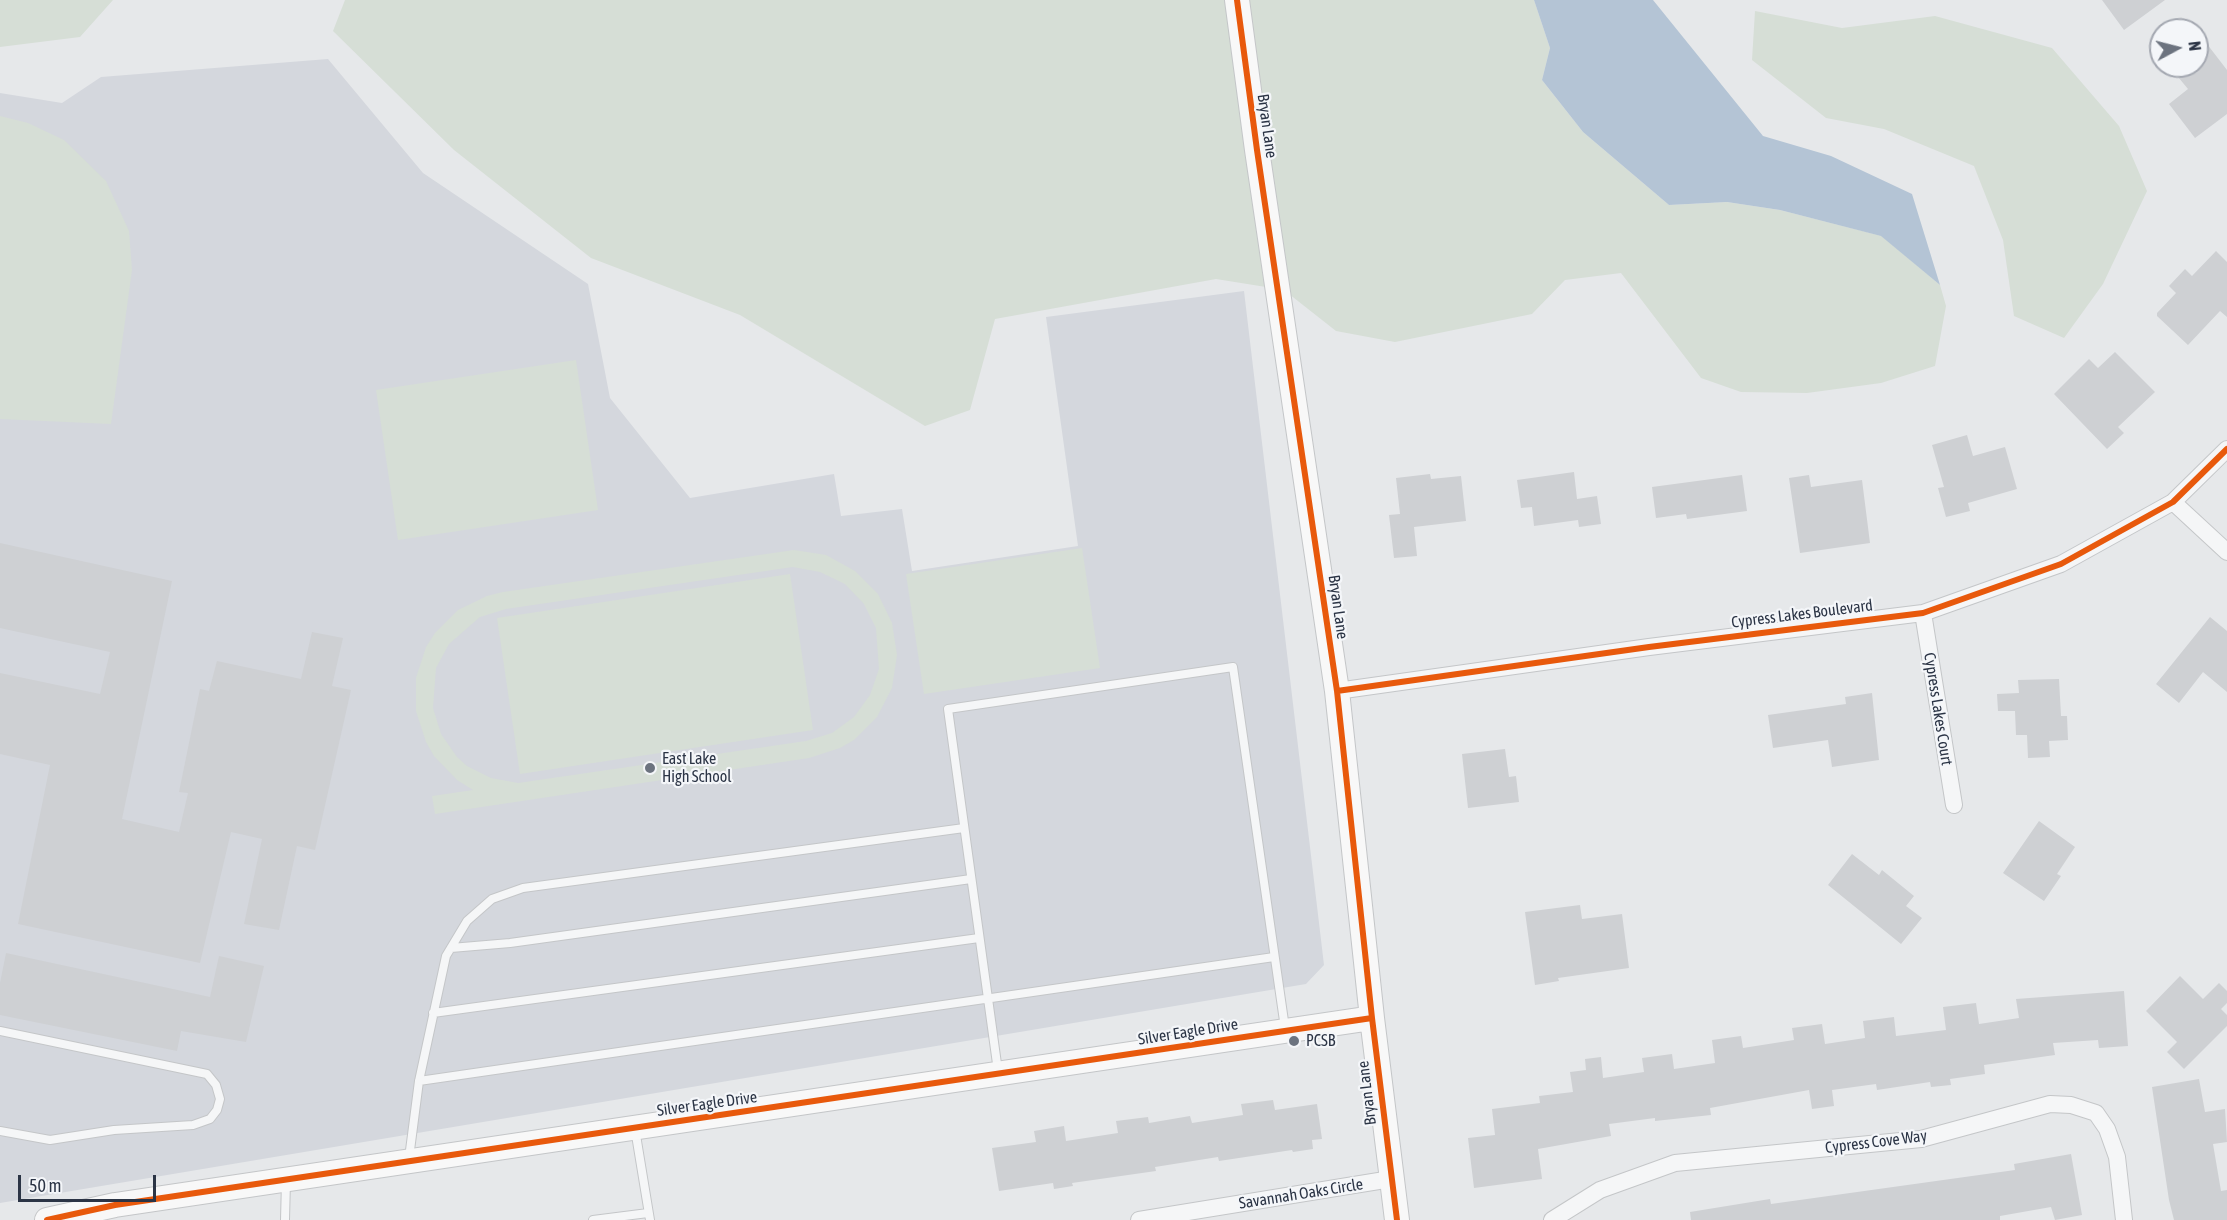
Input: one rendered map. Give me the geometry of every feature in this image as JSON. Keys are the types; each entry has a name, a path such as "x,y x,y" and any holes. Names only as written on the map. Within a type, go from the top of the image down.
{"street":[{"name":"Bryan Lane","path":"1237,0 1337,691 1372,1018 1397,1220"},
{"name":"Cypress Lakes Boulevard","path":"1337,691 1648,647 1923,613 2061,564 2173,502 2227,449"},
{"path":"2173,502 2227,552"},
{"name":"Cypress Lakes Court","path":"1923,613 1954,806"},
{"name":"Silver Eagle Drive","path":"47,1220 116,1213 286,1180 1372,1018"},
{"name":"Cypress Cove Way","path":"1551,1220 1600,1191 1675,1163 1922,1139 2050,1104 2071,1105 2096,1113 2107,1129 2116,1156 2124,1220"},
{"name":"Savannah Oaks Circle","path":"1139,1220 1391,1179"}],"lane":[{"path":"999,1074 948,709 1233,667 1285,1031"},
{"path":"409,1162 419,1081 446,956 467,921 492,899 524,888 964,828"},
{"path":"451,948 510,943 971,879"},
{"path":"433,1014 979,938"},
{"path":"419,1081 988,1001 1274,957"},
{"path":"0,1031 207,1074 216,1085 220,1099 218,1110 210,1119 193,1125 114,1130 50,1140 0,1131"},
{"path":"593,1220 649,1216 635,1128"},
{"path":"0,1138 21,1136"},
{"path":"285,1220 286,1180"}],"shaded area":[{"path":"0,0 113,0 80,37 0,47"},
{"path":"345,0 1226,0 1266,287 1216,279 995,319 970,410 925,426 740,315 591,258 454,150 333,31"},
{"path":"1248,0 1534,0 1550,48 1542,80 1583,132 1669,205 1727,202 1780,210 1882,236 1940,285 1946,306 1935,366 1881,383 1807,393 1741,392 1701,378 1621,273 1565,280 1532,314 1395,342 1336,331 1289,294"},
{"path":"1755,11 1842,28 1935,16 2052,48 2119,126 2147,191 2103,284 2064,338 2014,316 2003,240 1974,166 1884,129 1826,118 1752,60"},
{"name":"East Lake High School","path":"328,59 423,173 588,284 610,398 690,498 834,474 841,516 902,509 912,571 1078,546 1046,317 1244,291 1324,965 1306,984 0,1203 0,93 62,103 101,77"},
{"path":"0,116 28,123 64,140 106,181 129,231 132,270 111,424 0,419"},
{"path":"576,360 598,510 398,540 376,390"},
{"path":"1082,548 1100,668 924,694 906,574"},
{"path":"794,550 826,555 855,571 878,594 892,623 897,655 892,688 877,717 854,740 840,748 809,758 435,814 432,796 473,790 457,780 434,756 426,742 416,711 416,678 426,647 435,633 458,610 487,596","holes":["793,567 820,572 845,584 864,604 876,628 879,669 870,695 854,717 832,733 806,741 518,783 491,778 467,766 457,757 441,734 433,708 436,668 449,644 480,617 506,609"]},
{"path":"790,574 813,730 520,774 497,618"}],"water":[{"path":"1534,0 1653,0 1763,136 1831,156 1912,194 1940,285 1881,236 1780,210 1727,202 1669,205 1583,132 1542,80 1550,48"}],"building":[{"path":"2102,0 2165,0 2124,30"},
{"path":"2209,47 2227,70 2227,114 2195,138 2169,104 2188,89 2179,78 2209,78"},
{"path":"2216,251 2227,262 2227,317 2220,311 2188,345 2157,316 2157,313 2176,293 2169,286 2185,269 2192,276"},
{"path":"2115,352 2155,392 2118,427 2124,433 2107,449 2054,394 2089,359 2098,368"},
{"path":"1967,435 1973,456 2005,447 2017,489 1968,503 1970,511 1946,517 1938,488 1944,487 1932,445"},
{"path":"1574,472 1577,499 1597,496 1601,524 1579,527 1578,520 1534,526 1532,507 1521,508 1517,480"},
{"path":"1430,474 1431,479 1461,476 1466,521 1414,527 1417,556 1394,558 1389,515 1400,514 1396,478"},
{"path":"1742,475 1747,511 1687,519 1686,514 1656,518 1652,487"},
{"path":"1809,475 1811,487 1862,480 1870,543 1800,553 1789,478"},
{"path":"0,543 172,581 122,819 179,832 188,793 179,792 200,689 209,691 217,661 301,679 312,632 343,638 332,686 351,690 315,850 297,846 279,930 244,924 262,839 231,832 200,963 18,924 50,765 0,754 0,673 100,694 110,652 0,628"},
{"path":"2210,617 2227,631 2227,692 2203,672 2179,703 2156,684"},
{"path":"2059,679 2061,716 2067,716 2068,740 2049,741 2050,757 2028,758 2027,735 2016,735 2015,711 1998,711 1997,694 2019,693 2018,680"},
{"path":"1872,693 1879,760 1832,767 1828,740 1773,748 1768,715 1846,704 1845,697"},
{"path":"1505,749 1509,777 1516,776 1519,802 1468,808 1462,754"},
{"path":"2039,821 2075,847 2057,874 2061,876 2044,901 2003,873"},
{"path":"1852,854 1879,875 1882,870 1914,896 1906,906 1922,918 1901,944 1828,885"},
{"path":"1580,905 1582,919 1622,914 1629,968 1558,978 1559,981 1535,985 1525,912"},
{"path":"6,953 210,997 219,956 264,966 246,1042 181,1031 177,1051 0,1015 0,983"},
{"path":"2180,976 2203,999 2219,983 2227,991 2227,1003 2221,1009 2227,1015 2227,1026 2184,1069 2167,1052 2177,1042 2146,1011"},
{"path":"2124,991 2128,1046 2099,1048 2098,1040 2053,1043 2055,1055 1984,1065 1985,1074 1950,1079 1951,1085 1931,1087 1930,1082 1877,1090 1876,1084 1832,1090 1834,1106 1812,1109 1809,1090 1710,1108 1711,1115 1655,1121 1655,1118 1609,1124 1611,1136 1538,1149 1542,1179 1474,1188 1468,1138 1495,1135 1492,1109 1540,1103 1539,1096 1573,1092 1570,1072 1586,1070 1585,1059 1601,1057 1603,1078 1644,1072 1642,1058 1672,1054 1674,1069 1715,1063 1712,1040 1741,1036 1743,1048 1794,1040 1792,1028 1822,1024 1825,1044 1865,1038 1863,1021 1894,1017 1896,1036 1946,1030 1943,1007 1976,1003 1979,1024 2019,1018 2016,999"},
{"path":"2199,1079 2205,1112 2225,1109 2227,1142 2213,1144 2221,1191 2227,1190 2227,1220 2174,1220 2169,1200 2152,1087"},
{"path":"1273,1100 1275,1110 1317,1104 1322,1139 1312,1140 1313,1149 1219,1161 1218,1157 1155,1167 1156,1171 1072,1183 1073,1186 1054,1189 1053,1183 999,1191 992,1148 1036,1142 1034,1131 1064,1126 1066,1141 1118,1133 1116,1121 1148,1117 1149,1123 1190,1116 1192,1123 1243,1115 1241,1104"},
{"path":"2071,1154 2082,1215 2055,1220 2051,1207 2000,1216 2000,1220 1691,1220 1690,1212 1770,1199 1771,1204 2015,1170 2014,1164"}],"cycle path":[{"path":"1237,0 1337,691 1372,1018 1397,1220"},
{"path":"1337,691 1649,647 1923,613 2061,564 2173,502 2227,449"},
{"path":"47,1220 115,1205 1372,1018"}],"place":[{"name":"East Lake High School","path":"650,768"},
{"name":"PCSB","path":"1294,1041"}]}
